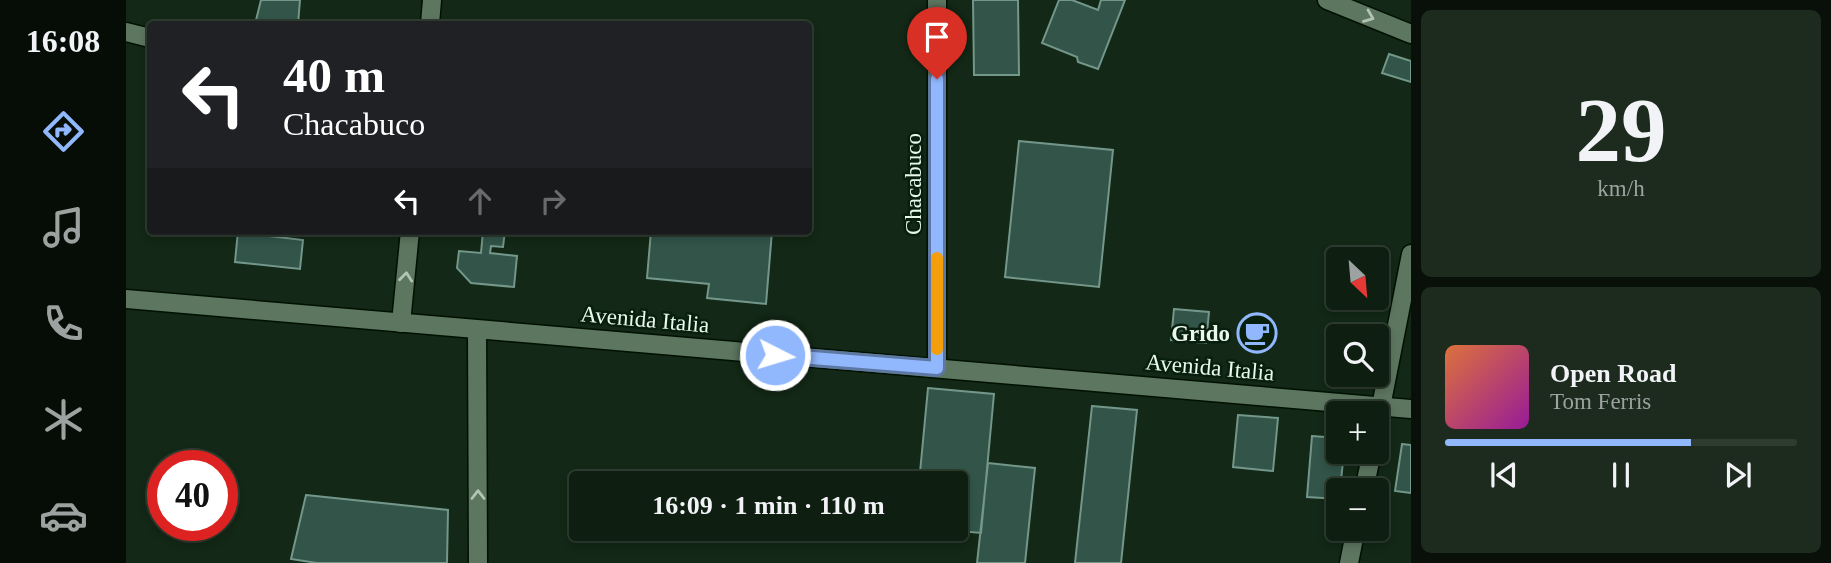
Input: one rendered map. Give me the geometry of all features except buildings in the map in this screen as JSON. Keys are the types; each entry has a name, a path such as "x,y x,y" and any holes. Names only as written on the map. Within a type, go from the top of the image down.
{"street":[{"path":"430,21 432,0"},
{"name":"Chacabuco","path":"937,0 937,368"},
{"path":"1327,0 1411,34"},
{"path":"126,32 147,37"},
{"path":"401,323 410,235"},
{"path":"1382,401 1411,254"},
{"name":"Avenida Italia","path":"126,299 1326,401"},
{"path":"477,330 478,563"},
{"name":"Avenida Italia","path":"1389,407 1411,409"},
{"path":"1349,563 1353,541"}],"slow traffic":[{"path":"937,258 937,349"}],"place":[{"name":"Grido","path":"1257,333"}],"route":[{"path":"775,355 937,368 937,79"}]}
